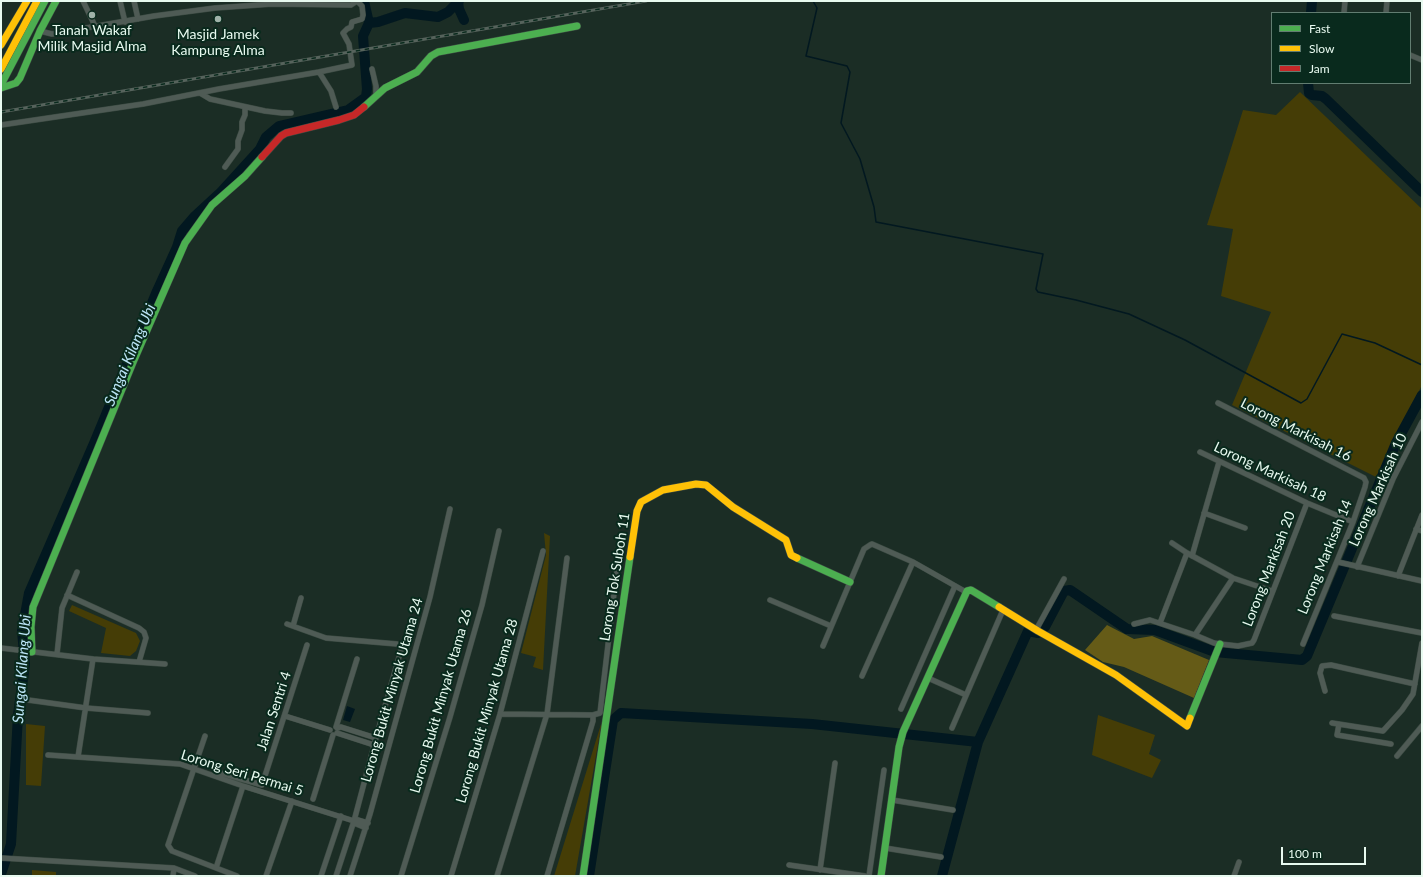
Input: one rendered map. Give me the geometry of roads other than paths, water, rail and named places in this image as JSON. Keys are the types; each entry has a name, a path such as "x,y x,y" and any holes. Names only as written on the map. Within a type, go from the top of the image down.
{"street":[{"path":"1,45 27,1"},
{"path":"1,69 37,1"},
{"path":"45,1 1,86 10,86 16,83 20,78 40,31 56,1"},
{"path":"83,1 96,28"},
{"path":"120,1 125,22"},
{"path":"134,1 138,19"},
{"path":"1,125 143,104 352,65 349,44 343,33 351,27 352,22 363,17 364,13 362,6 357,1 351,5 253,3 195,10 138,19 96,28 52,34 40,31"},
{"path":"1344,12 1345,1"},
{"path":"1386,12 1387,1"},
{"path":"31,652 33,607 134,360 185,243 212,205 245,176 281,136 291,130 339,120 354,115 365,108 385,88 417,72 431,56 438,52 578,26"},
{"path":"1411,55 1422,60"},
{"path":"372,69 376,86 376,96"},
{"path":"319,72 331,91 336,107"},
{"path":"200,93 210,99 245,107 291,113"},
{"path":"225,167 238,149 238,141 245,115 245,107"},
{"name":"Lorong Markisah 16","path":"1218,403 1364,478"},
{"name":"Lorong Markisah 10","path":"1355,566 1393,479 1422,422"},
{"name":"Lorong Markisah 18","path":"1200,452 1307,503 1353,522"},
{"path":"1192,556 1219,462"},
{"name":"Lorong Markisah 14","path":"1303,644 1340,562 1366,487 1364,478"},
{"name":"Lorong Tok Suboh 11","path":"583,876 637,511 641,502 663,490 696,484 706,485 733,507 784,538 787,541 790,555 850,582"},
{"name":"Lorong Markisah 20","path":"1219,646 1238,646 1252,643 1254,640 1307,503"},
{"name":"Lorong Bukit Minyak Utama 24","path":"350,876 367,825 430,597 450,509"},
{"path":"1204,513 1245,528"},
{"path":"1398,576 1422,515"},
{"path":"1416,529 1422,530"},
{"name":"Lorong Bukit Minyak Utama 26","path":"401,876 480,611 498,531"},
{"path":"1172,543 1187,554 1233,578 1272,591"},
{"path":"823,646 864,550 872,544 913,562 955,586 968,591 1003,610 1116,676 1187,726 1219,646 1160,622 1146,620 1134,624"},
{"name":"Lorong Bukit Minyak Utama 28","path":"451,876 500,714 543,551"},
{"path":"500,714 593,715 600,713 619,551"},
{"path":"1160,622 1187,554"},
{"path":"497,876 547,714 567,558"},
{"path":"862,676 913,562"},
{"path":"1340,562 1422,581"},
{"path":"57,654 62,608 77,572"},
{"path":"1195,635 1233,578"},
{"path":"1039,632 1064,579"},
{"path":"901,709 955,586"},
{"path":"881,876 899,747 908,718 968,591"},
{"path":"67,595 139,628 144,632 146,638 139,662"},
{"path":"293,626 302,598"},
{"path":"770,600 831,626"},
{"path":"952,728 1003,610"},
{"path":"1334,616 1422,633"},
{"path":"287,624 326,638 397,644 400,646 401,650 354,821 336,876"},
{"path":"1332,723 1383,731 1413,694 1414,684 1419,675 1422,643"},
{"name":"Jalan Sentri 4","path":"217,772 262,785 308,645"},
{"path":"1,648 93,659 165,664"},
{"path":"78,757 93,659"},
{"path":"313,799 358,660"},
{"path":"1325,691 1320,673 1322,666 1331,665 1414,684"},
{"path":"928,678 966,695"},
{"path":"28,700 86,708 148,713"},
{"path":"547,876 593,722 593,715"},
{"path":"285,716 335,730 374,745"},
{"path":"1339,724 1337,734 1391,744"},
{"path":"1397,756 1422,726"},
{"path":"335,730 341,727 376,738"},
{"path":"205,736 195,770 168,845 172,851 237,876"},
{"name":"Lorong Seri Permai 5","path":"48,755 180,764 243,786 367,825"},
{"path":"820,870 835,763"},
{"path":"869,876 884,770"},
{"path":"216,868 243,786"},
{"path":"892,800 953,810"},
{"path":"266,876 292,801"},
{"path":"321,876 341,816"},
{"path":"885,848 941,857"},
{"path":"1,858 174,868 195,876"},
{"path":"1234,876 1239,862"},
{"path":"789,865 865,876"},
{"path":"173,876 174,868"}],"water":[{"path":"347,706 355,709 350,722 343,720"}],"waterway":[{"path":"364,1 369,23"},
{"name":"Sungai Kilang Ubi","path":"1,874 11,844 18,715 25,664 22,631 29,593 177,247 182,231 194,217 220,193 260,149 266,137 279,126 348,110 366,97 367,89 363,36 369,23 378,22 405,13 438,17 448,12 459,1"},
{"path":"813,1 817,8 806,56 847,66 850,72 841,123 860,159 874,207 876,222 1043,254 1036,289 1038,292 1129,314 1185,340 1301,403 1307,399 1342,334 1375,343 1422,365"},
{"path":"1311,12 1312,1"},
{"path":"458,2 459,9 464,20"},
{"path":"1308,84 1309,93 1312,95 1322,96 1326,99 1422,192"},
{"path":"942,876 978,742 1028,631 1038,633 1045,627 1064,591 1070,590 1127,629 1155,630 1215,652 1302,660 1307,656 1396,443 1422,395"},
{"path":"589,876 613,720 621,713 812,724 978,742"}],"railway":[{"path":"1,112 646,1"}],"place":[{"name":"Tanah Wakaf Milik Masjid Alma","path":"92,15"},
{"name":"Masjid Jamek Kampung Alma","path":"218,19"}]}
